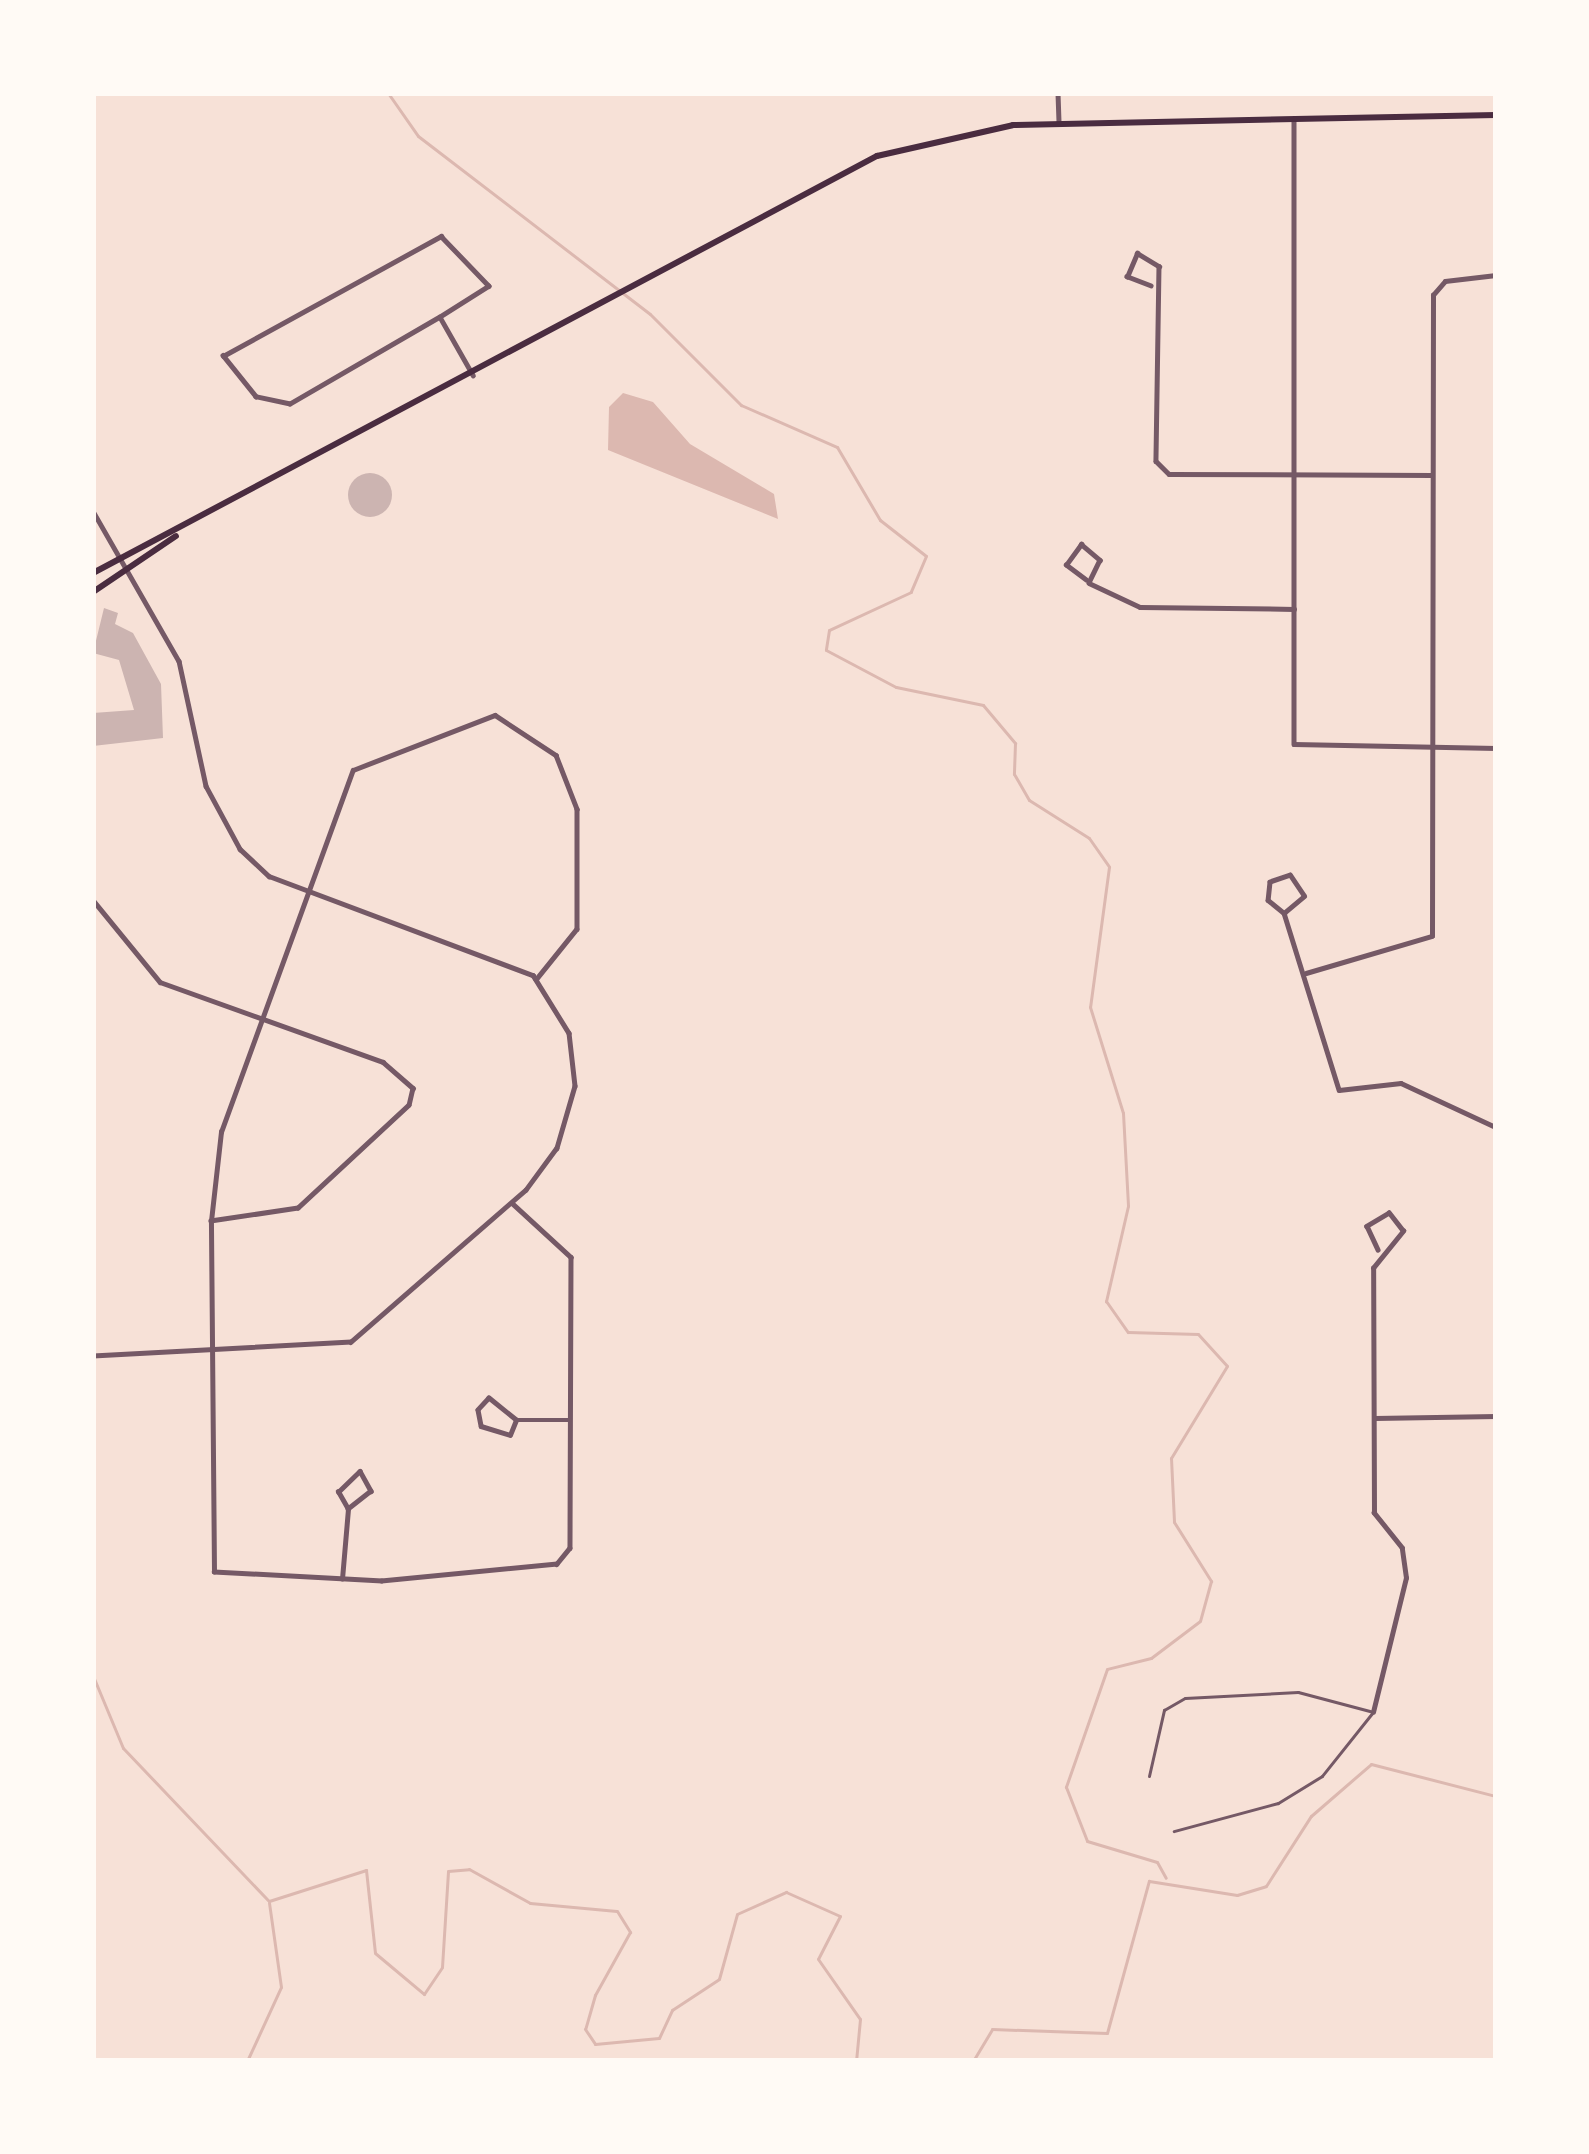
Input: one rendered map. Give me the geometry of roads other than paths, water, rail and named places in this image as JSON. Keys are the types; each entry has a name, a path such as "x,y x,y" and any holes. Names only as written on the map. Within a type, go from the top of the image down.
{"main road":[{"path":"93,573 176,536 877,156 956,131 1059,124 1496,115"},
{"path":"93,592 128,575 176,536"}],"street":[{"path":"1058,93 1059,124"},
{"path":"1294,118 1293,736 1310,752 1496,748"},
{"path":"441,236 489,286 440,317 290,404 256,397 223,356 441,236"},
{"path":"1151,286 1127,277 1137,253 1159,266 1151,286 1162,469 1434,475"},
{"path":"1306,973 1432,936 1433,295 1445,280 1496,275"},
{"path":"440,317 473,375"},
{"path":"93,511 179,661 193,744 223,823 269,876 536,980 569,1034 573,1105 555,1152 512,1202 351,1342 210,1355 93,1356"},
{"path":"1086,580 1100,560 1081,544 1066,565 1086,580 1153,610 1294,609"},
{"path":"512,1202 571,1257 570,1548 557,1564 342,1579 214,1572 211,1221 221,1132 304,890 352,770 495,715 556,754 577,809 577,929 536,980"},
{"path":"93,865 93,876"},
{"path":"1284,913 1304,896 1290,875 1267,894 1284,913 1339,1090 1401,1083 1496,1127"},
{"path":"93,900 160,982 383,1062 412,1088 409,1105 298,1208 211,1221"},
{"path":"1373,1712 1406,1562 1374,1513 1378,1250 1368,1223 1389,1213 1402,1234 1378,1250"},
{"path":"516,1420 510,1435 482,1426 478,1411 489,1398 516,1420 570,1420"},
{"path":"1375,1418 1496,1416"},
{"path":"342,1579 348,1509 338,1492 360,1471 371,1491 348,1509"}],"lane":[{"path":"1149,1776 1164,1710 1185,1698 1298,1692 1373,1712 1322,1777 1278,1803 1174,1831"}],"waterway":[{"path":"388,93 418,136 650,314 741,405 837,447 880,520 926,556 911,592 829,630 826,650 896,687 983,705 1015,743 1014,774 1029,800 1089,838 1109,867 1090,1007 1123,1113 1128,1206 1106,1301 1128,1332 1198,1334 1227,1366 1171,1458 1174,1522 1211,1581 1200,1621 1151,1658 1107,1669 1066,1787 1087,1841 1157,1862 1166,1878"},
{"path":"93,1676 123,1748 268,1900"},
{"path":"973,2061 992,2029 1107,2033 1149,1881 1237,1895 1266,1886 1311,1816 1371,1764 1496,1796"},
{"path":"269,1901 366,1870 375,1953 424,1994 442,1967 448,1871 469,1869 530,1903 617,1911 630,1932 595,1995 585,2029 595,2044 659,2038 672,2010 719,1979 737,1914 786,1892 840,1916 818,1959 860,2019 856,2061"},
{"path":"247,2061 281,1987 269,1903"}]}
